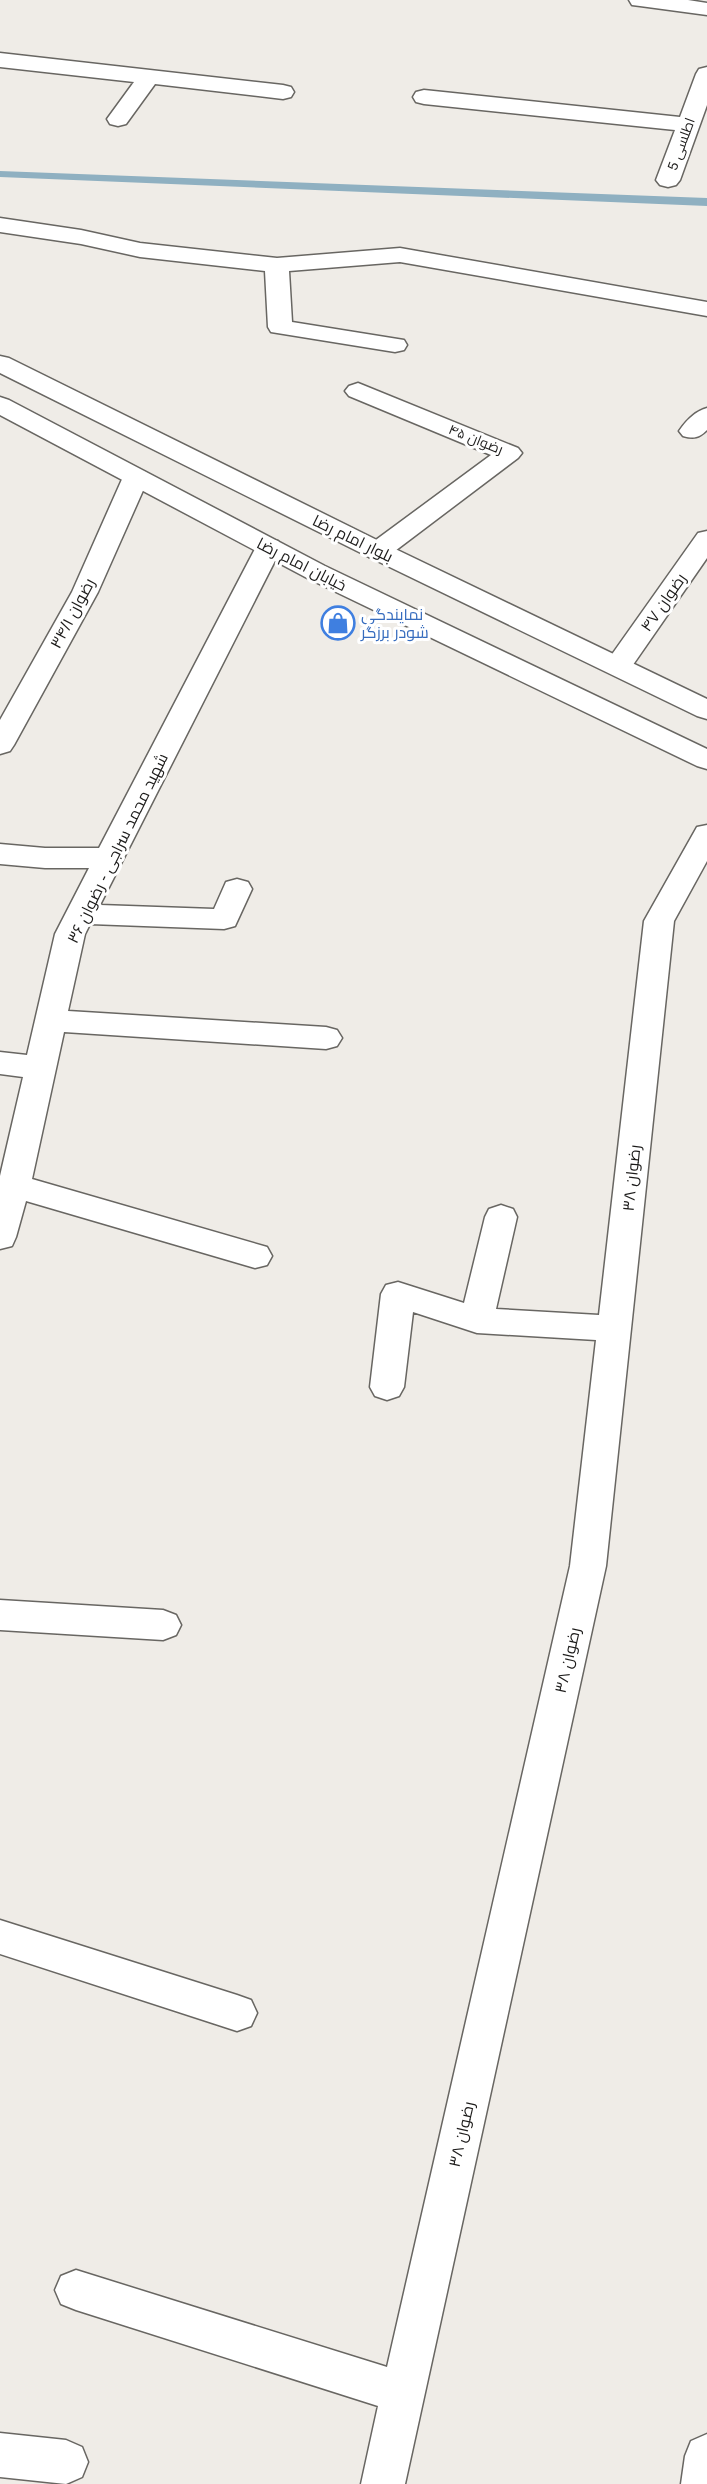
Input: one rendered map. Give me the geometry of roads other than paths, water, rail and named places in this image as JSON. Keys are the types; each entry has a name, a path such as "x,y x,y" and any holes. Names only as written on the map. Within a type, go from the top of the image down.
{"street":[{"path":"640,0 707,9"},
{"path":"0,60 283,92"},
{"name":"اطلسی 5","path":"668,180 707,74"},
{"path":"118,119 149,77"},
{"path":"424,97 688,125"},
{"path":"0,225 81,237 140,250 277,265 400,255 707,309"},
{"path":"277,265 280,327 395,345"},
{"name":"بلوار امام رضا","path":"0,363 378,551 707,710"},
{"name":"رضوان ۴۵","path":"358,391 509,453 378,551"},
{"name":"خیابان امام رضا","path":"3,410 269,547 707,760"},
{"name":"رضوان ۳۴/۱","path":"0,745 85,592 136,477"},
{"name":"رضوان ۴۷","path":"618,666 707,539"},
{"name":"شهید محمد سراجی - رضوان ۳۶","path":"0,1237 14,1186 70,934 269,547"},
{"name":"رضوان ۳۸","path":"383,2484 588,1566 659,921 707,834"},
{"path":"0,854 45,858 109,858"},
{"path":"80,914 224,918 237,889"},
{"path":"51,1021 326,1038"},
{"path":"0,1063 41,1068"},
{"path":"14,1186 255,1256"},
{"path":"477,1320 501,1217"},
{"path":"387,1387 398,1294 477,1320 614,1329"},
{"path":"0,1615 163,1625"},
{"path":"0,1936 237,2013"},
{"path":"76,2290 403,2393"},
{"path":"0,2455 66,2463"},
{"path":"703,2484 707,2456"}],"waterway":[{"path":"0,174 707,202"}],"place":[{"name":"نمایندگی شودر برزگر","path":"338,623"}]}
